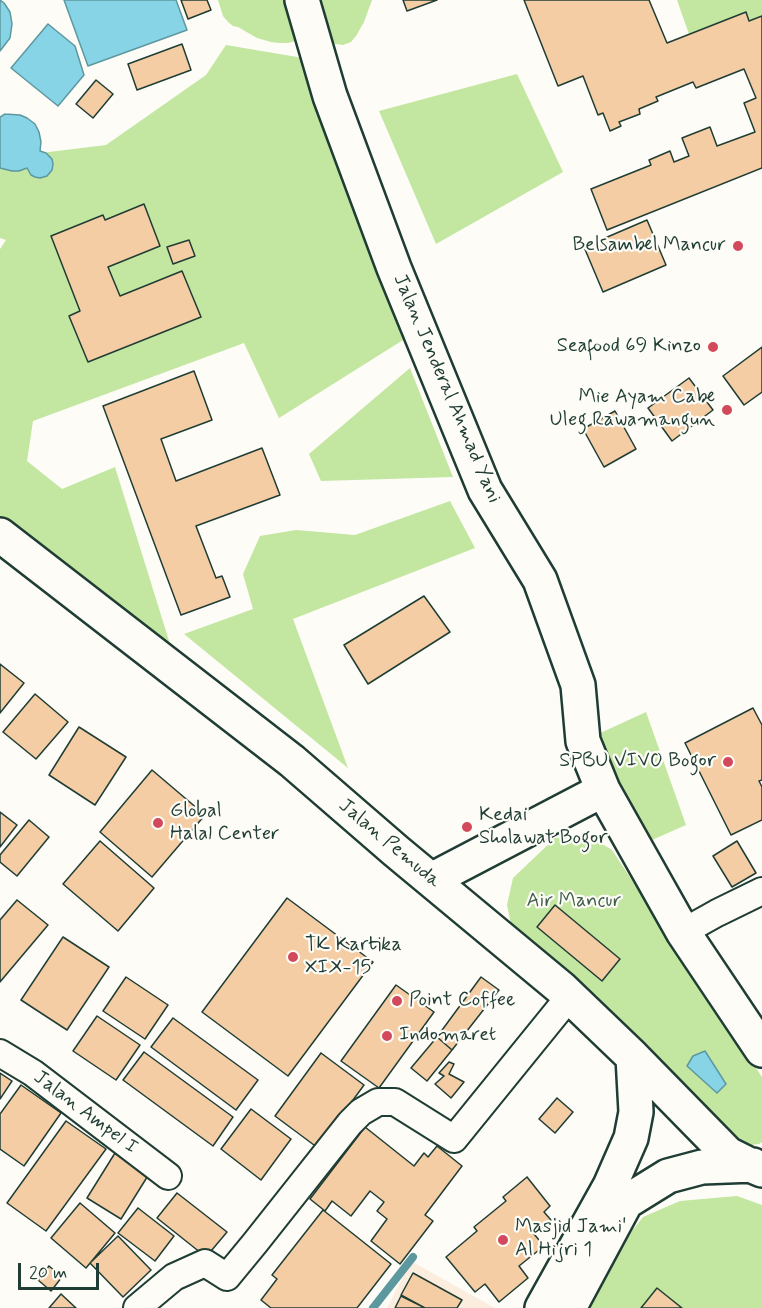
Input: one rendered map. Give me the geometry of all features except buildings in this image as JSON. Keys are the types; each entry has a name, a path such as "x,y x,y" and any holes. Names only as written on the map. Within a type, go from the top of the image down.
{"main road":[{"name":"Jalan Jenderal Ahmad Yani","path":"302,0 330,96 394,268 485,490 540,580 579,685 583,741 603,790 683,932 762,1050"},
{"name":"Jalan Pemuda","path":"0,535 292,761 570,996 633,1056 728,1154 758,1166"},
{"path":"431,880 603,790"},
{"path":"542,1308 610,1186 631,1138 636,1112 633,1056"},
{"path":"569,1308 626,1202 668,1176 702,1167 758,1166"}],"street":[{"path":"683,932 762,891"},
{"path":"137,1308 174,1277 205,1263 227,1277 350,1123 361,1112 378,1102 396,1102 454,1139 570,996"},
{"name":"Jalan Ampel I","path":"0,1053 33,1073 168,1176"}],"shaded area":[{"path":"411,1261 495,1308 387,1308"}],"green space":[{"path":"218,0 372,0 356,36 351,42 343,45 303,39 279,43 257,38 228,22 223,16"},
{"path":"677,0 762,0 762,22 690,37"},
{"path":"226,45 303,58 411,335 279,418 244,343 33,421 27,461 62,489 115,467 170,644 0,529 0,249 6,240 0,238 0,158 106,145 206,75"},
{"path":"517,74 563,172 436,244 379,111"},
{"path":"410,368 453,477 321,481 309,454"},
{"path":"450,501 475,548 293,619 348,768 184,634 253,609 243,574 260,536 296,530 355,535"},
{"path":"646,712 686,825 636,847 583,741"},
{"name":"Air Mancur","path":"591,837 612,850 762,1077 762,1142 759,1144 743,1146 731,1139 603,1004 512,929 507,905 513,878 555,838"},
{"path":"737,1196 762,1205 762,1308 590,1308 632,1231 643,1217 680,1201"}],"water":[{"path":"0,0 10,12 12,24 10,38 0,51"},
{"path":"64,0 176,0 187,30 88,66"},
{"path":"48,24 75,46 84,75 58,106 11,68"},
{"path":"5,114 20,115 35,124 41,142 40,151 52,159 52,170 47,176 35,177 27,168 12,171 0,168 0,117"},
{"path":"705,1051 726,1084 717,1093 687,1066 693,1056"}],"waterway":[{"path":"373,1308 413,1257"}],"place":[{"name":"Belsambel Mancur","path":"738,246"},
{"name":"Seafood 69 Kinzo","path":"713,347"},
{"name":"Mie Ayam Cabe Uleg Rawamangun","path":"727,410"},
{"name":"SPBU VIVO Bogor","path":"728,762"},
{"name":"Global Halal Center","path":"158,823"},
{"name":"Kedai Sholawat Bogor","path":"467,827"},
{"name":"TK Kartika XIX-15","path":"293,957"},
{"name":"Point Coffee","path":"397,1001"},
{"name":"Indomaret","path":"387,1036"},
{"name":"Masjid Jami' Al Hijri 1","path":"503,1240"}]}
